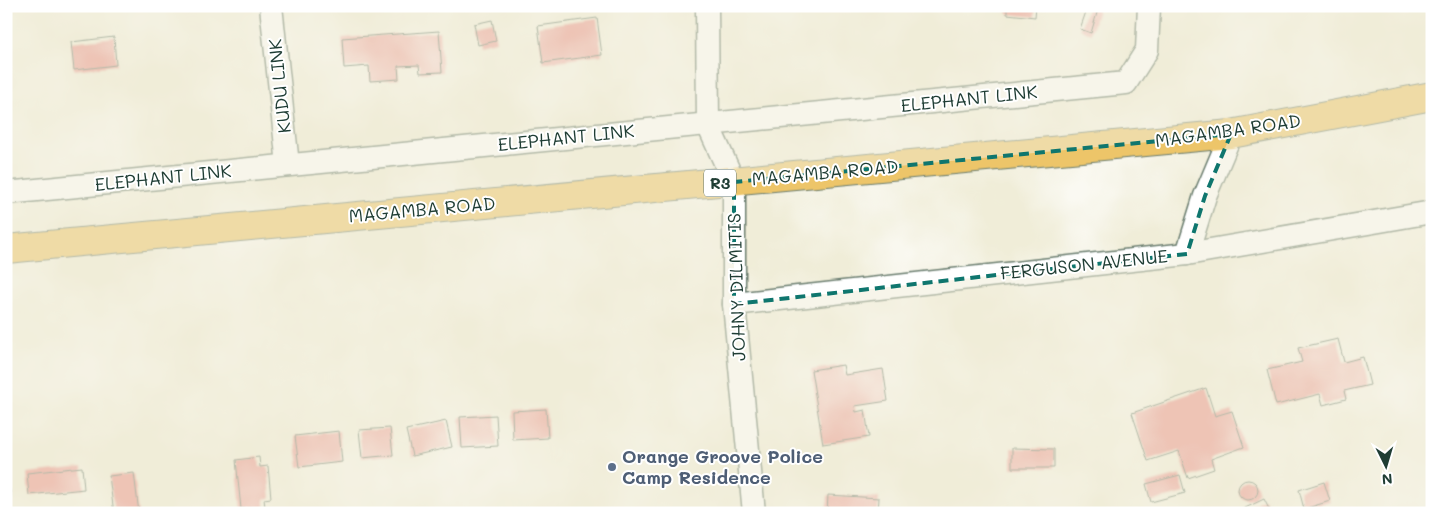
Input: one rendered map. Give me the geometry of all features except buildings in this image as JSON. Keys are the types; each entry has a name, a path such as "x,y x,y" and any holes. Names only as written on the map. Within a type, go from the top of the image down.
{"highway":[{"name":"MAGAMBA ROAD","path":"6,249 1231,134 1432,96"}],"street":[{"name":"KUDU LINK","path":"271,6 288,165"},
{"name":"JOHNY DILMITIS","path":"707,6 708,125 734,182 734,304 754,513"},
{"name":"ELEPHANT LINK","path":"6,193 1126,83 1147,50 1149,6"},
{"path":"1187,254 1205,196 1231,134"},
{"name":"FERGUSON AVENUE","path":"734,304 1187,254 1432,212"}],"highlighted area":[{"path":"1231,134 1205,196 1187,254 734,304 734,182"}],"place":[{"name":"Orange Groove Police Camp Residence","path":"612,467"}]}
